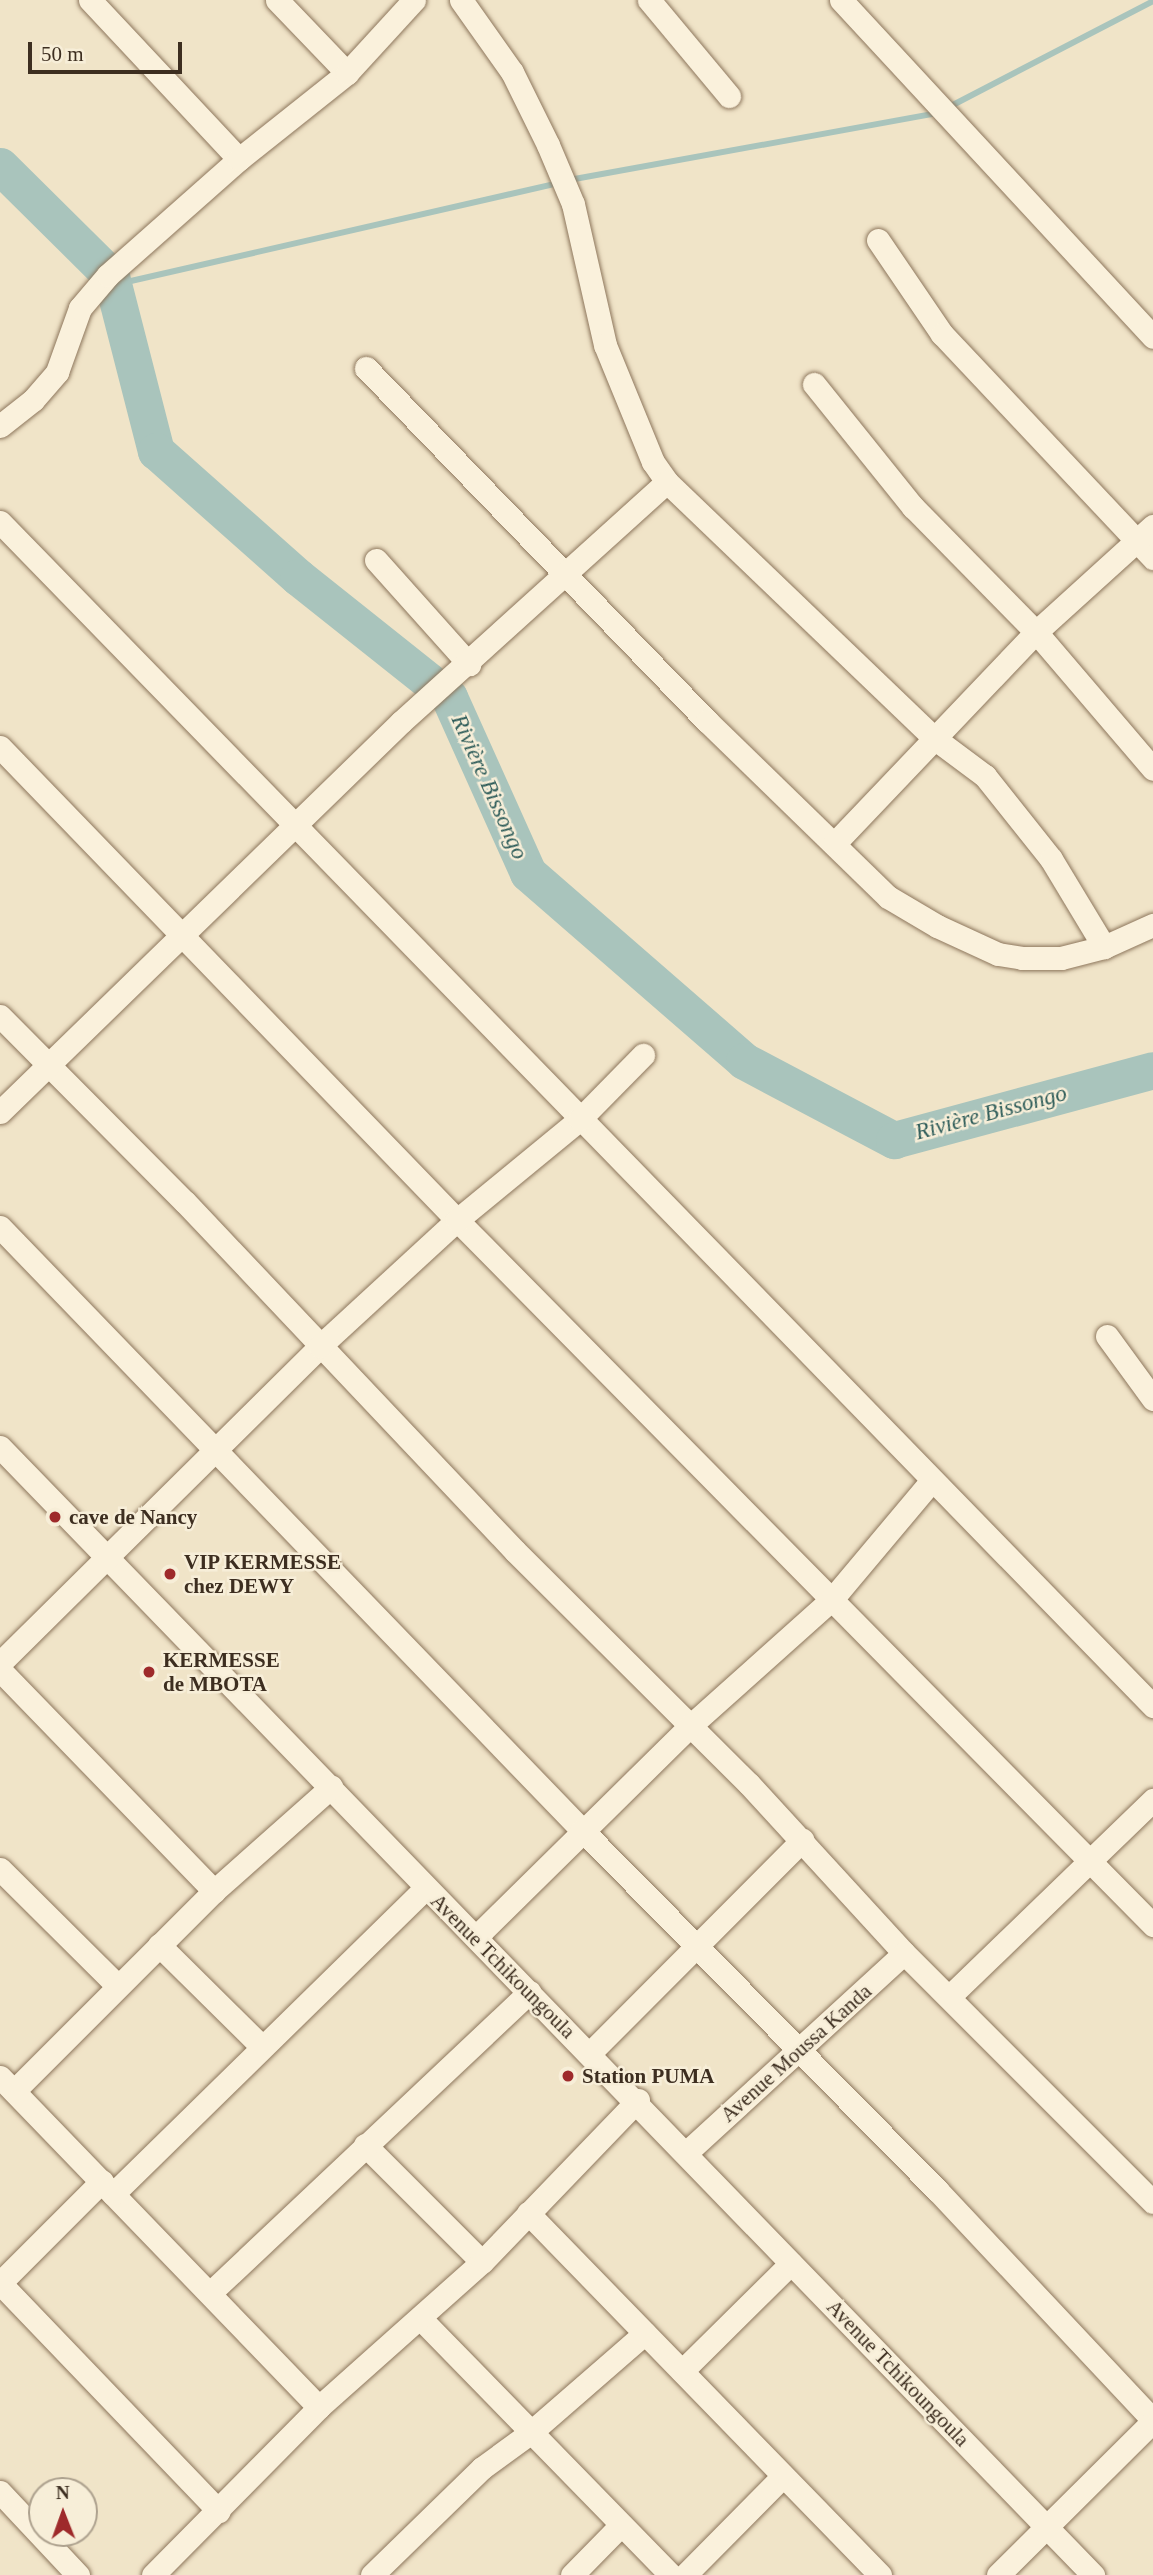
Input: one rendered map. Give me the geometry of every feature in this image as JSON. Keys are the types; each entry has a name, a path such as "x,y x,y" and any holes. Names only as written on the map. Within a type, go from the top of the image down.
{"street":[{"path":"90,0 239,159"},
{"path":"277,0 347,73"},
{"path":"0,426 33,400 57,372 80,308 108,275 239,159 347,73 414,0"},
{"path":"461,0 512,72 573,204 605,345 653,462 667,481 934,738 985,776 1051,859 1104,947"},
{"path":"649,0 729,96"},
{"path":"841,0 1153,337"},
{"path":"877,240 942,334 1145,533 1153,558"},
{"path":"366,368 565,577 888,897 998,954 1061,958 1104,947 1153,925"},
{"path":"814,384 913,507 1036,632 1153,769"},
{"path":"0,1112 295,822 667,481"},
{"path":"0,522 295,822 580,1119 730,1267 1153,1706"},
{"path":"834,844 1036,632 1145,533"},
{"path":"376,560 469,664"},
{"path":"0,747 182,932 457,1220 834,1598 1153,1924"},
{"path":"0,1016 50,1064 320,1346 802,1840 904,1953 951,1995 1153,2202"},
{"path":"0,1663 215,1447 320,1346 457,1220 580,1119 643,1055"},
{"path":"0,1227 582,1830 801,2050 1153,2421 998,2575"},
{"path":"1107,1336 1153,1399"},
{"name":"Avenue Tchikoungoula","path":"0,1447 109,1556 425,1888 638,2100 791,2263 1093,2575"},
{"path":"476,1937 690,1726 834,1598 932,1479"},
{"path":"0,1670 214,1891"},
{"path":"319,2407 211,2292 7,2084 118,1986 214,1891 331,1787"},
{"path":"951,1995 1089,1858 1153,1800"},
{"path":"590,2053 802,1840"},
{"path":"0,1870 118,1986"},
{"path":"219,2511 0,2283 262,2047 425,1888"},
{"path":"159,1945 262,2047"},
{"name":"Avenue Moussa Kanda","path":"687,2151 801,2050 904,1953"},
{"path":"211,2292 529,1992"},
{"path":"167,2571 219,2511 319,2407 482,2262 638,2100"},
{"path":"365,2145 482,2262"},
{"path":"528,2213 880,2575"},
{"path":"682,2371 791,2263"},
{"path":"421,2319 620,2526 671,2575"},
{"path":"372,2575 482,2468 530,2433 645,2333"},
{"path":"685,2575 782,2477"},
{"path":"0,2492 78,2575"},
{"path":"572,2575 620,2526"}],"waterway":[{"path":"947,108 1153,1"},
{"path":"569,180 937,113"},
{"name":"Rivière Bissongo","path":"0,166 111,276 156,451 298,577 449,697 528,873 744,1061 894,1140 1153,1070"},
{"path":"109,286 559,183"}],"place":[{"name":"cave de Nancy","path":"55,1517"},
{"name":"VIP KERMESSE chez DEWY","path":"170,1574"},
{"name":"KERMESSE de MBOTA","path":"149,1672"},
{"name":"Station PUMA","path":"568,2076"}]}
